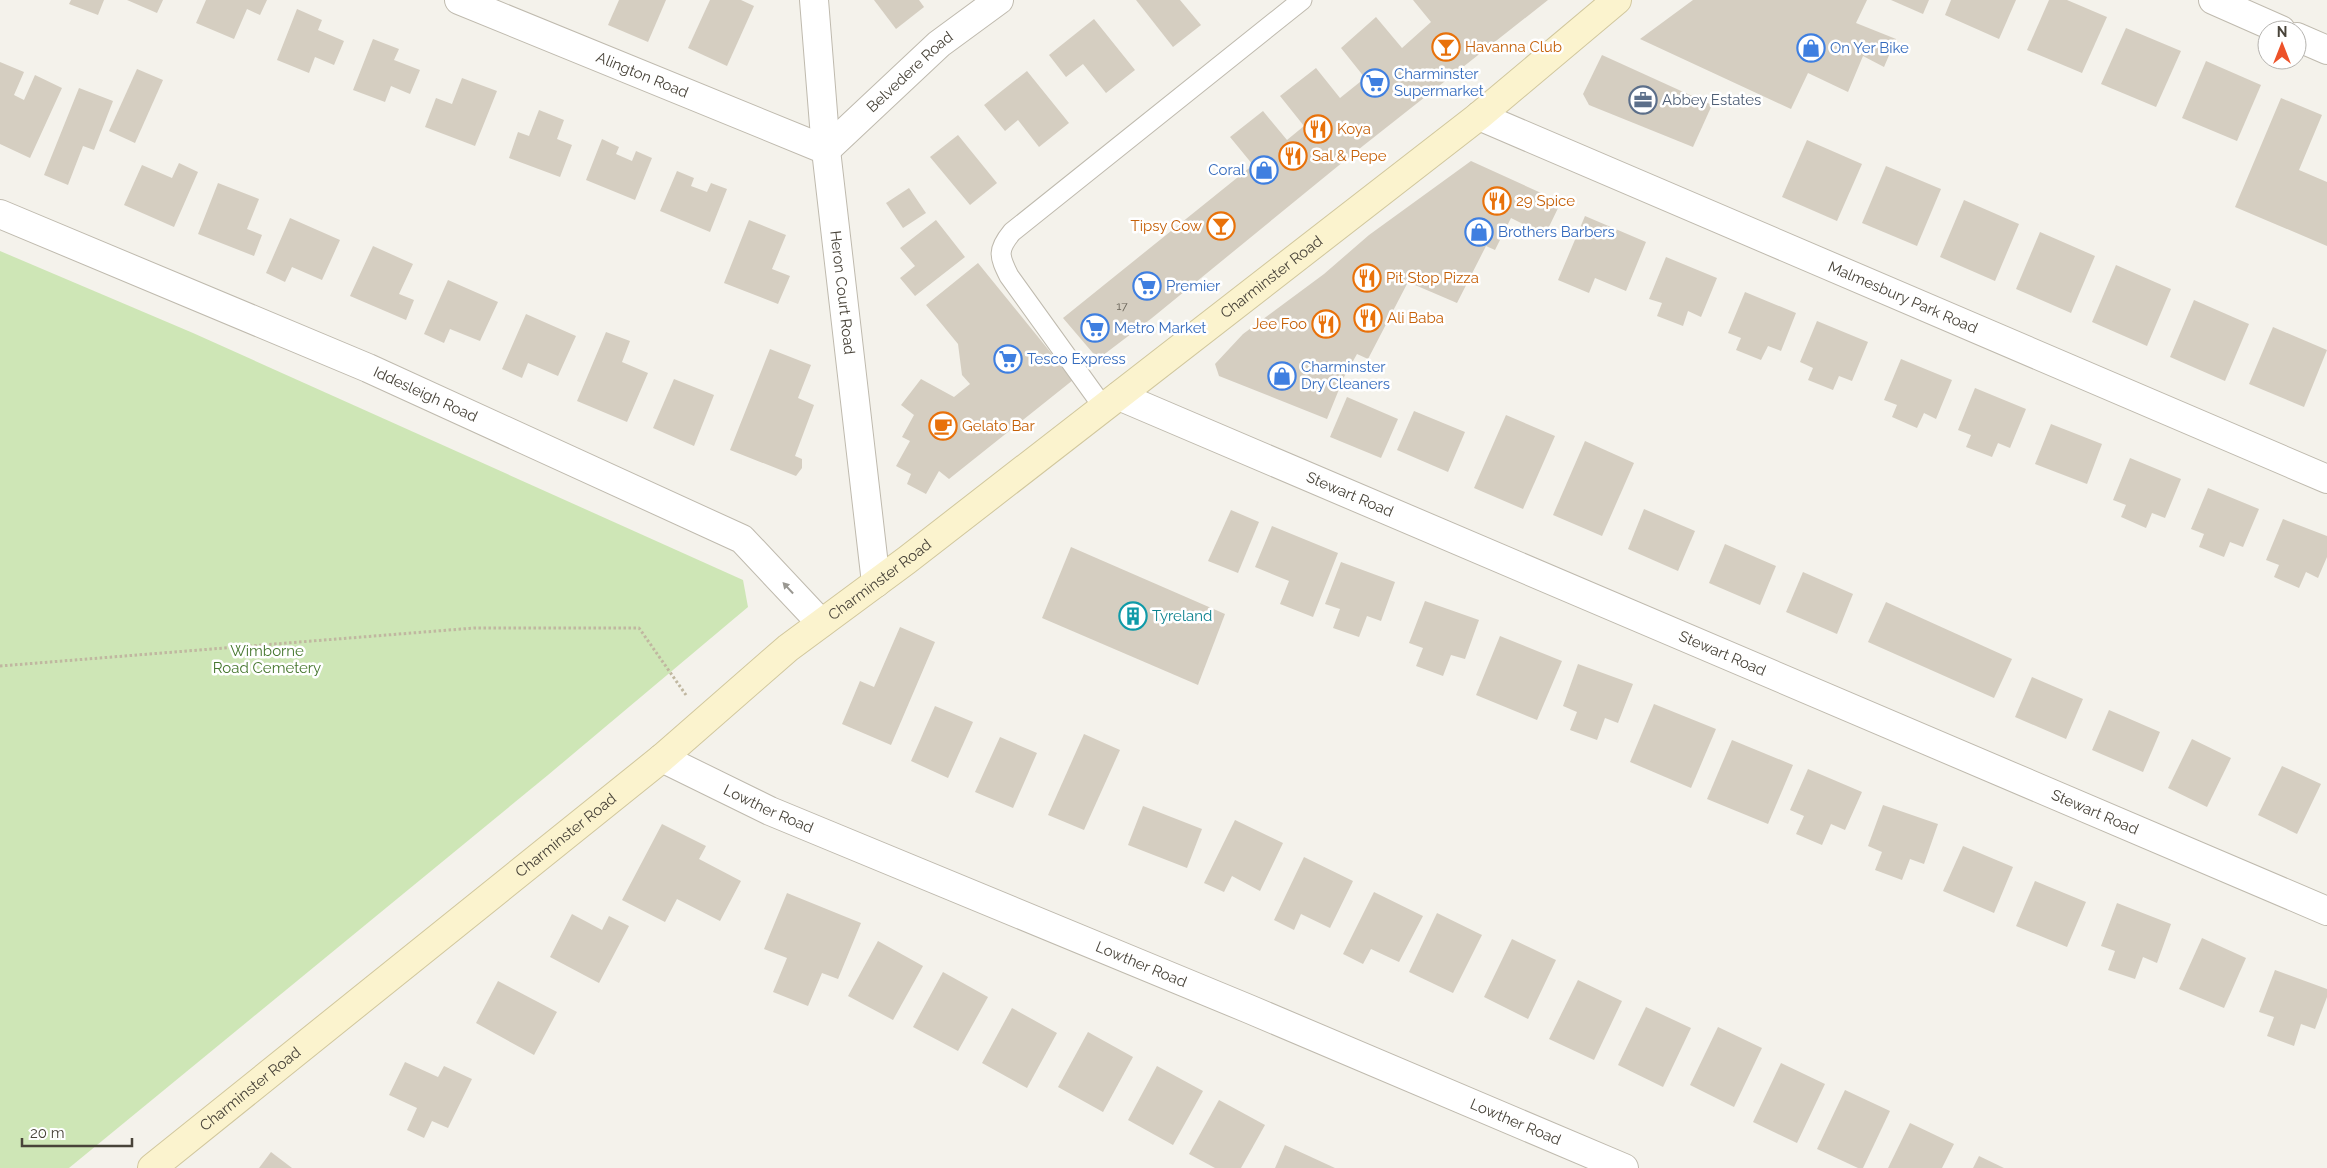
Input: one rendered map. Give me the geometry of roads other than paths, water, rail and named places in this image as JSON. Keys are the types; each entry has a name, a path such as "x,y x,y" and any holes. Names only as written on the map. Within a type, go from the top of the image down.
{"main road":[{"name":"Charminster Road","path":"152,1168 662,758 788,648 876,584 1479,116 1617,0"}],"street":[{"name":"Alington Road","path":"459,0 826,150"},
{"name":"Heron Court Road","path":"814,0 826,150 876,584"},
{"name":"Belvedere Road","path":"826,150 939,44 999,0"},
{"path":"2213,0 2258,20"},
{"path":"2307,41 2327,50"},
{"name":"Malmesbury Park Road","path":"1479,116 2327,479"},
{"name":"Iddesleigh Road","path":"0,214 368,368 520,435 742,539 821,623"},
{"name":"Stewart Road","path":"1112,402 2327,911"},
{"name":"Lowther Road","path":"662,758 770,812 1249,1009 1624,1168"}],"lane":[{"path":"1112,402 1009,276 1001,260 1002,245 1012,232 1302,0"}],"place":[{"name":"Havanna Club","path":"1446,47"},
{"name":"On Yer Bike","path":"1811,48"},
{"name":"Charminster Supermarket","path":"1375,83"},
{"name":"Abbey Estates","path":"1643,100"},
{"name":"Koya","path":"1318,129"},
{"name":"Sal & Pepe","path":"1293,156"},
{"name":"Coral","path":"1264,170"},
{"name":"29 Spice","path":"1497,201"},
{"name":"Tipsy Cow","path":"1221,226"},
{"name":"Brothers Barbers","path":"1479,232"},
{"name":"Pit Stop Pizza","path":"1367,278"},
{"name":"Premier","path":"1147,286"},
{"name":"Ali Baba","path":"1368,318"},
{"name":"Jee Foo","path":"1326,324"},
{"name":"Metro Market","path":"1095,328"},
{"name":"Tesco Express","path":"1008,359"},
{"name":"Charminster Dry Cleaners","path":"1282,376"},
{"name":"Gelato Bar","path":"943,426"},
{"name":"Tyreland","path":"1133,616"}],"park label":[{"name":"Wimborne Road Cemetery","path":"267,660"}]}
